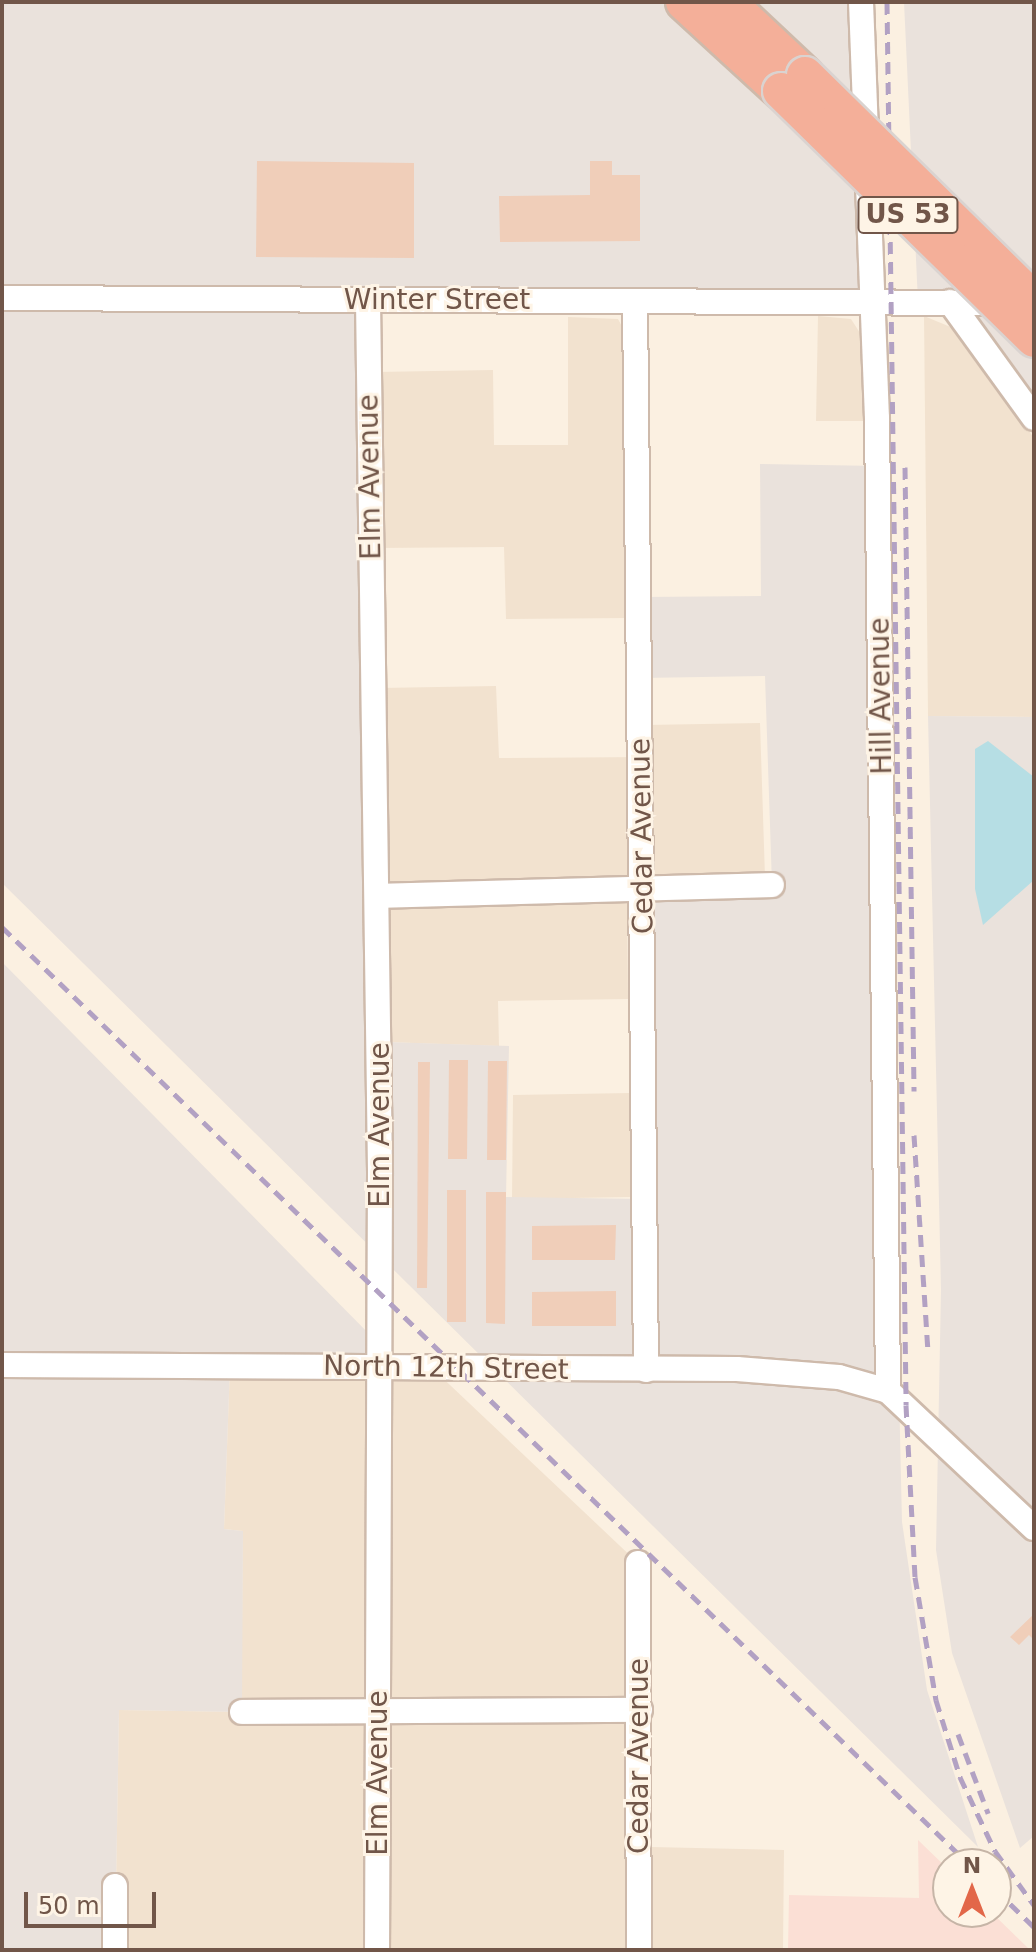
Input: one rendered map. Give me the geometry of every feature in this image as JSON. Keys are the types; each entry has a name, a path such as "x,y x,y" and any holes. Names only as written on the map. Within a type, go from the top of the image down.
{"highway":[{"name":"US 53","path":"684,2 793,83 1034,301"},
{"name":"US 53","path":"727,2 793,83 1034,339"}],"street":[{"name":"Hill Avenue","path":"861,2 872,302 888,1391"},
{"name":"Winter Street","path":"2,298 1034,301"},
{"name":"Elm Avenue","path":"368,300 378,896 380,1367 377,1950"},
{"name":"Cedar Avenue","path":"635,301 646,1370"},
{"path":"950,302 1034,418"},
{"path":"378,896 772,885"},
{"name":"North 12th Street","path":"2,1365 810,1373 888,1391"},
{"path":"888,1391 1034,1528"},
{"name":"Cedar Avenue","path":"638,1563 639,1950"},
{"path":"242,1712 640,1710"},
{"path":"115,1886 115,1950"}],"shaded area":[{"path":"2,2 861,2 872,302 368,300 387,1042 509,1046 506,1197 643,1199 642,891 772,885 765,676 640,678 643,597 761,596 760,464 878,466 902,1522 927,1690 978,1847 2,883"},
{"path":"904,2 1034,2 1034,418 950,303 918,302"},
{"path":"818,316 851,319 860,333 864,421 816,421"},
{"path":"924,316 953,328 1034,438 1034,717 928,716"},
{"path":"568,317 618,319 626,334 627,618 506,619 504,547 377,548 376,372 493,370 494,445 568,445"},
{"path":"496,686 499,758 645,757 646,725 760,723 765,877 627,881 628,999 498,1001 499,1046 386,1042 380,688"},
{"path":"928,716 1034,717 1034,1836 1020,1848 952,1653 936,1550 941,1290"},
{"path":"2,962 380,1345 380,1367 230,1366 224,1529 243,1531 242,1712 119,1710 115,1950 2,1950"},
{"path":"630,1093 631,1197 512,1199 513,1095"},
{"path":"230,1366 432,1368 638,1563 651,1847 784,1850 783,1950 115,1950 119,1710 241,1712 243,1531 224,1529"},
{"path":"918,1840 932,1854 932,1928 1007,1928 1030,1950 788,1950 789,1895 919,1898"}],"water":[{"path":"988,741 1034,777 1034,880 983,925 975,889 975,749"}],"building":[{"path":"257,161 414,163 414,258 256,257"},
{"path":"590,161 612,161 612,175 640,175 640,241 500,242 499,196 590,195"},
{"path":"449,1060 468,1060 467,1159 448,1159"},
{"path":"488,1061 507,1061 506,1160 487,1160"},
{"path":"418,1062 430,1062 427,1288 417,1288"},
{"path":"447,1190 466,1190 466,1322 447,1322"},
{"path":"486,1192 506,1192 505,1324 486,1323"},
{"path":"616,1225 615,1260 532,1260 532,1226"},
{"path":"616,1291 616,1326 532,1326 532,1292"},
{"path":"1034,1614 1034,1640 1029,1635 1019,1645 1010,1637"}],"railway":[{"path":"887,2 906,1405 915,1577 936,1700 960,1777 995,1851 1034,1905"},
{"path":"905,467 914,1091"},
{"path":"2,927 952,1848"},
{"path":"914,1135 928,1350"},
{"path":"958,1734 988,1813"},
{"path":"1012,1906 1034,1927"}]}
